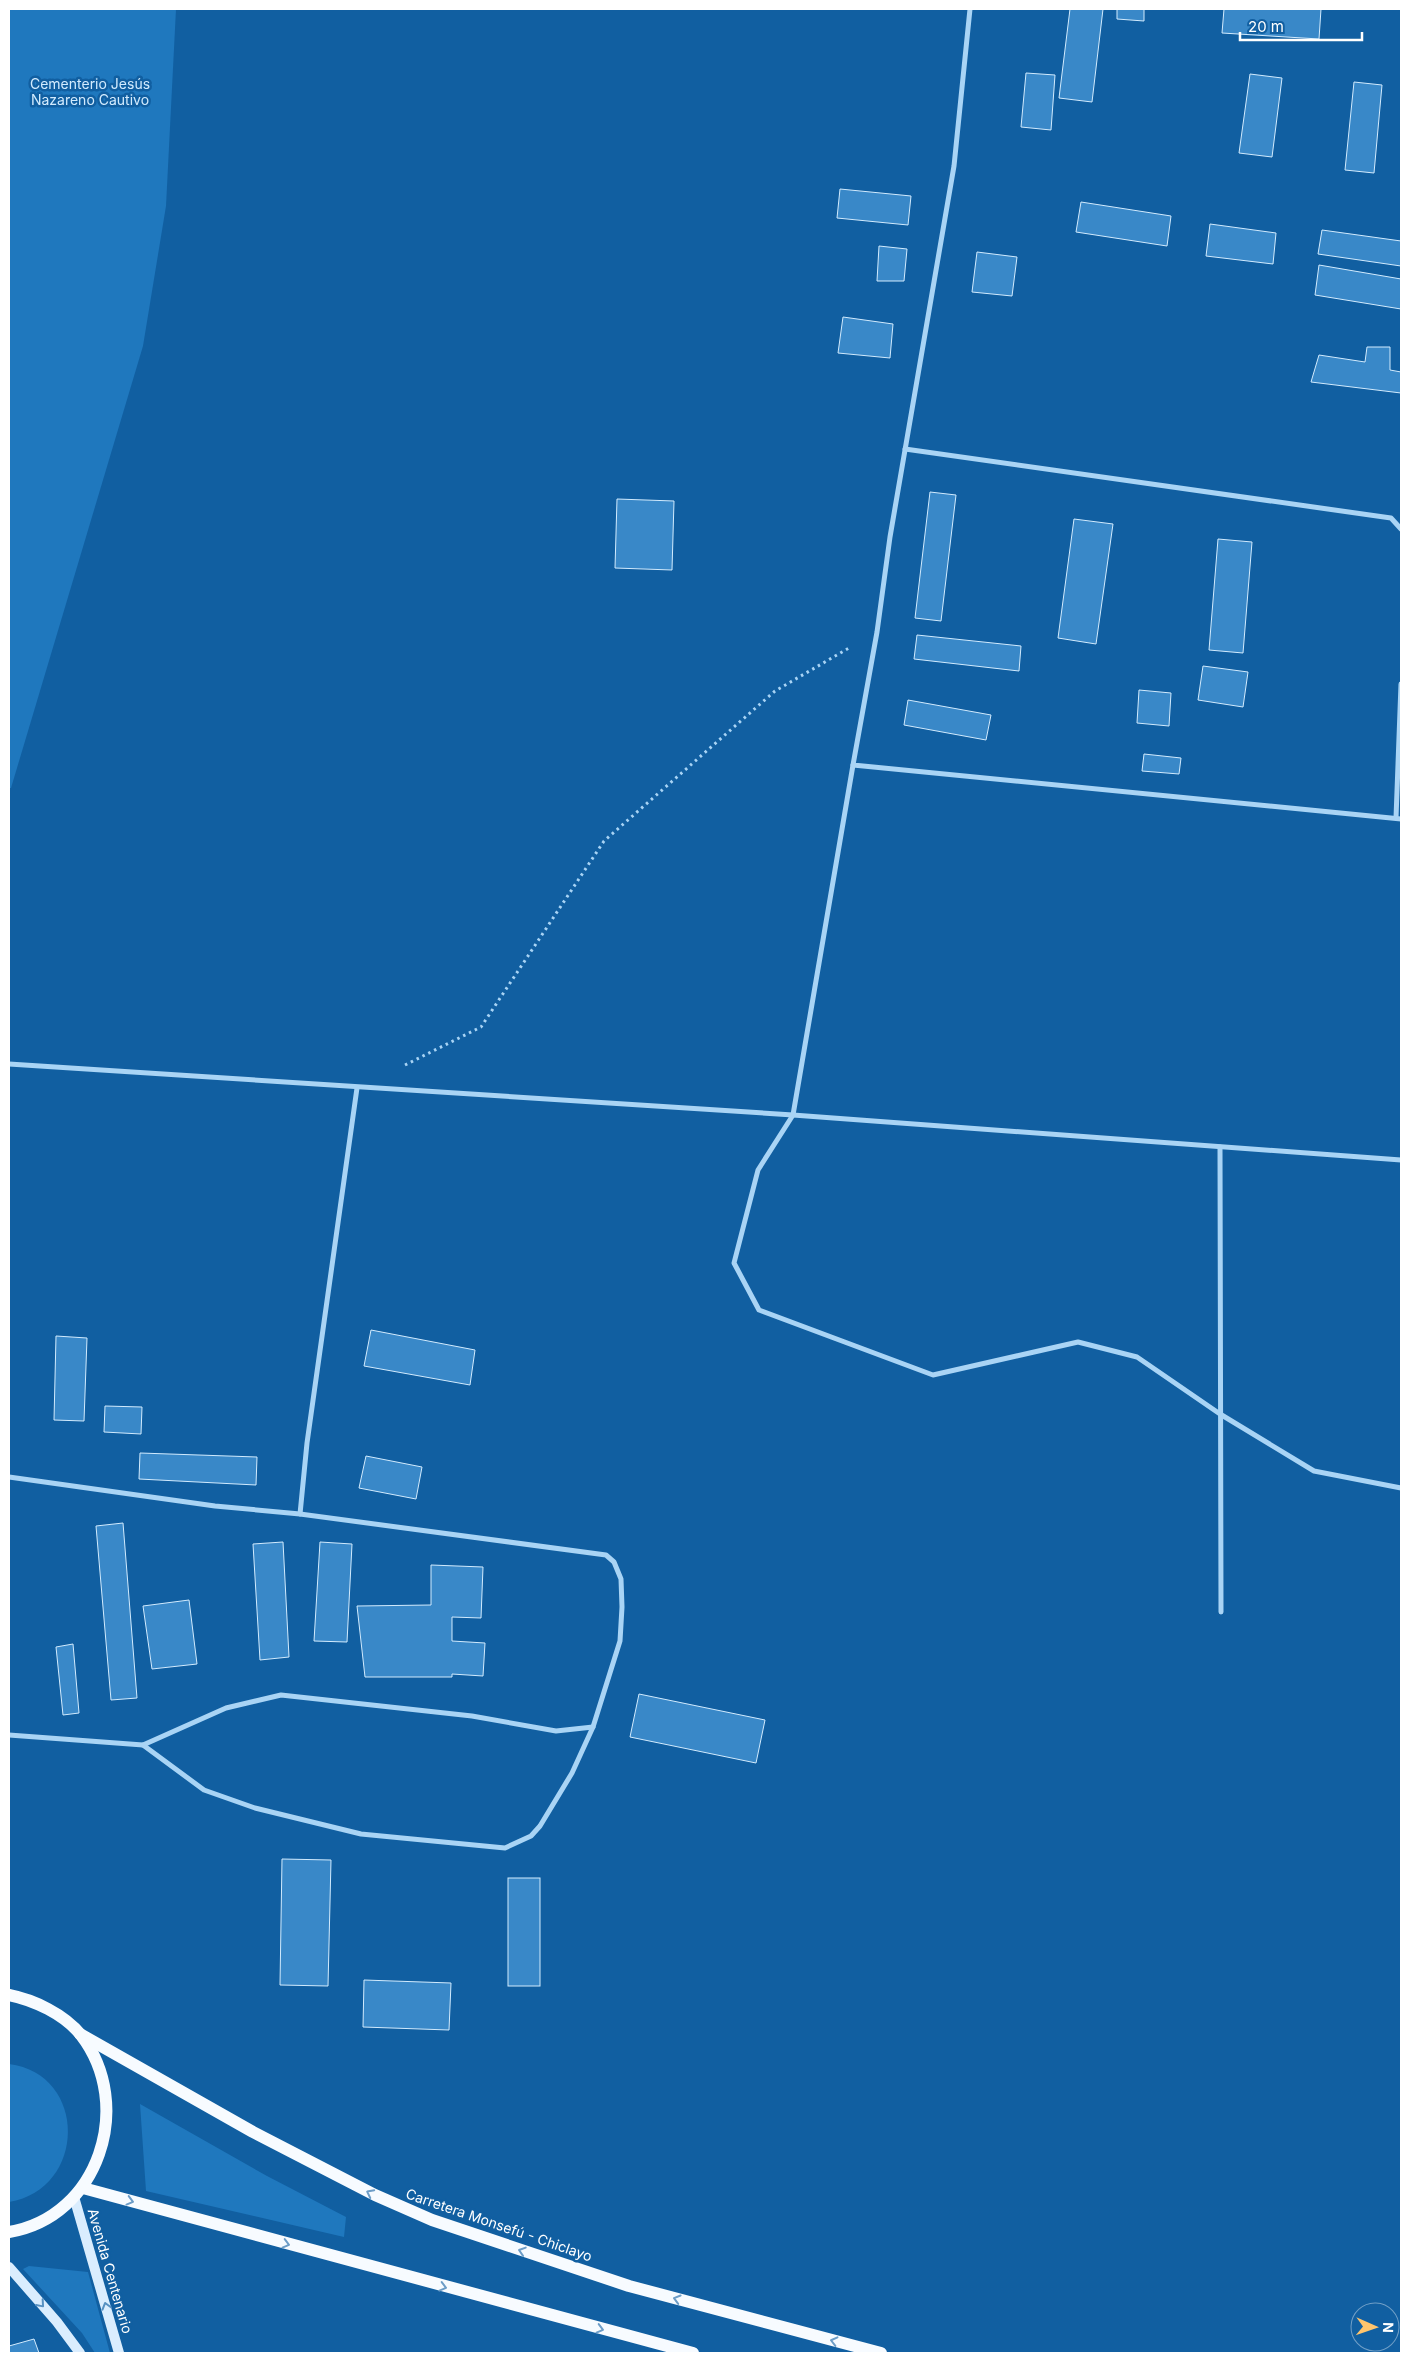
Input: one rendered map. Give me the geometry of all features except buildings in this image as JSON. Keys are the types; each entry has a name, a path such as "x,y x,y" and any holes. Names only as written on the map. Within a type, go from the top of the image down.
{"main road":[{"path":"9,1995 22,1998 48,2010 80,2034 91,2051 103,2081 108,2113 104,2145 98,2160 78,2192 46,2219 31,2226 9,2232"},
{"name":"Carretera Monsefú - Chiclayo","path":"80,2034 253,2132 375,2195 432,2220 629,2286 881,2353"},
{"path":"78,2192 693,2353"},
{"name":"Avenida Centenario","path":"78,2192 119,2353"},
{"path":"9,2267 57,2322 80,2353"}],"street":[{"path":"970,9 954,166 890,537 878,632 853,764 793,1115 758,1170 734,1263 759,1310 933,1374 1078,1342 1137,1357 1220,1414 1314,1471 1401,1488"},
{"path":"905,449 1390,518 1401,529"},
{"path":"853,764 1399,818 1401,684"},
{"path":"9,1064 793,1115 1401,1160"},
{"path":"300,1514 307,1443 357,1088"},
{"path":"1220,1147 1221,1612"},
{"path":"9,1477 215,1506 300,1514 606,1555 614,1562 620,1579 622,1607 620,1641 593,1727 572,1773 540,1826 531,1836 505,1848 361,1834 255,1808 204,1790 143,1744"},
{"path":"9,1736 143,1744 226,1708 281,1696 472,1716 556,1731 593,1727"}],"path":[{"path":"402,1066 481,1027 604,841 775,691 878,632"}],"green space":[{"name":"Cementerio Jesús Nazareno Cautivo","path":"9,9 176,9 166,206 143,346 11,788 9,788"},
{"path":"9,2064 35,2072 53,2088 64,2109 68,2132 64,2155 53,2176 35,2193 9,2202"},
{"path":"140,2104 267,2176 346,2217 344,2237 146,2191"},
{"path":"29,2266 88,2272 110,2353 95,2353 82,2333 23,2269"}]}
